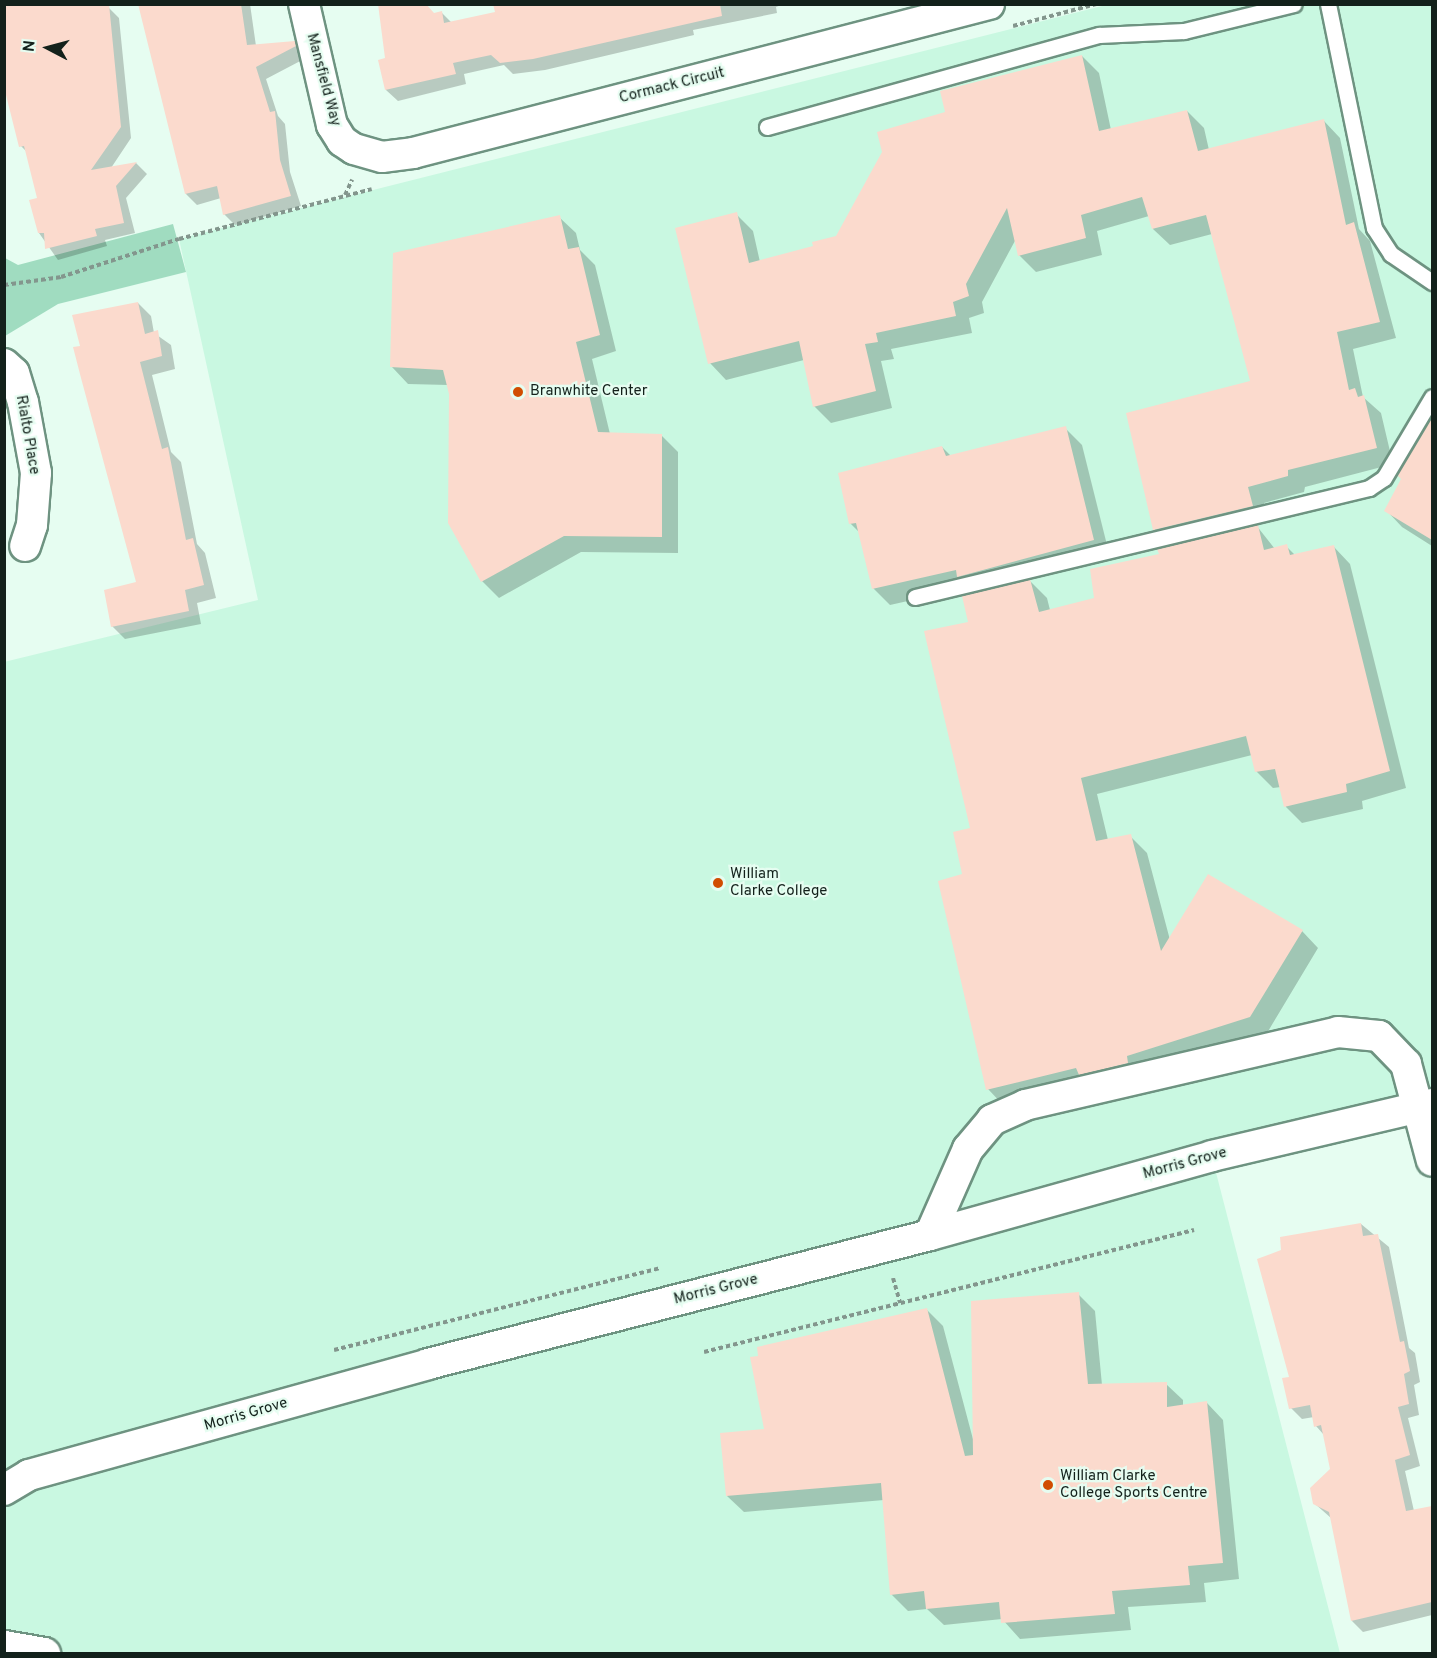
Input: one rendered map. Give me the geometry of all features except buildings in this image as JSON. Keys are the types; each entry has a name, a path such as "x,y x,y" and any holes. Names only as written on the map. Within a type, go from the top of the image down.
{"main road":[{"path":"4,1647 43,1653"}],"street":[{"name":"Mansfield Way","path":"304,4 332,124 342,141 354,149"},
{"name":"Cormack Circuit","path":"354,149 382,157 413,153 989,4"},
{"name":"Rialto Place","path":"4,364 17,382 36,473 32,525 25,546"},
{"path":"930,1235 969,1149 992,1120 1025,1105 1338,1032 1379,1036 1406,1064 1426,1106 1432,1161"},
{"name":"Morris Grove","path":"4,1490 28,1475 428,1364 930,1235 1212,1156 1426,1106"}],"lane":[{"path":"767,127 1099,35 1184,31 1294,4"},
{"path":"1328,4 1374,228 1391,254 1432,282"},
{"path":"915,597 1369,488 1384,478 1432,397"}],"path":[{"path":"704,1352 1194,1230"}],"shaded area":[{"name":"William Clarke College","path":"1106,5 1432,5 1432,1104 1212,1157 1340,1653 43,1654 5,1647 4,662 258,600 179,239"},
{"path":"173,224 186,272 58,304 5,336 5,258 18,265"}],"place":[{"name":"Branwhite Center","path":"518,392"},
{"name":"William Clarke College","path":"718,883"},
{"name":"William Clarke College Sports Centre","path":"1048,1485"}]}
